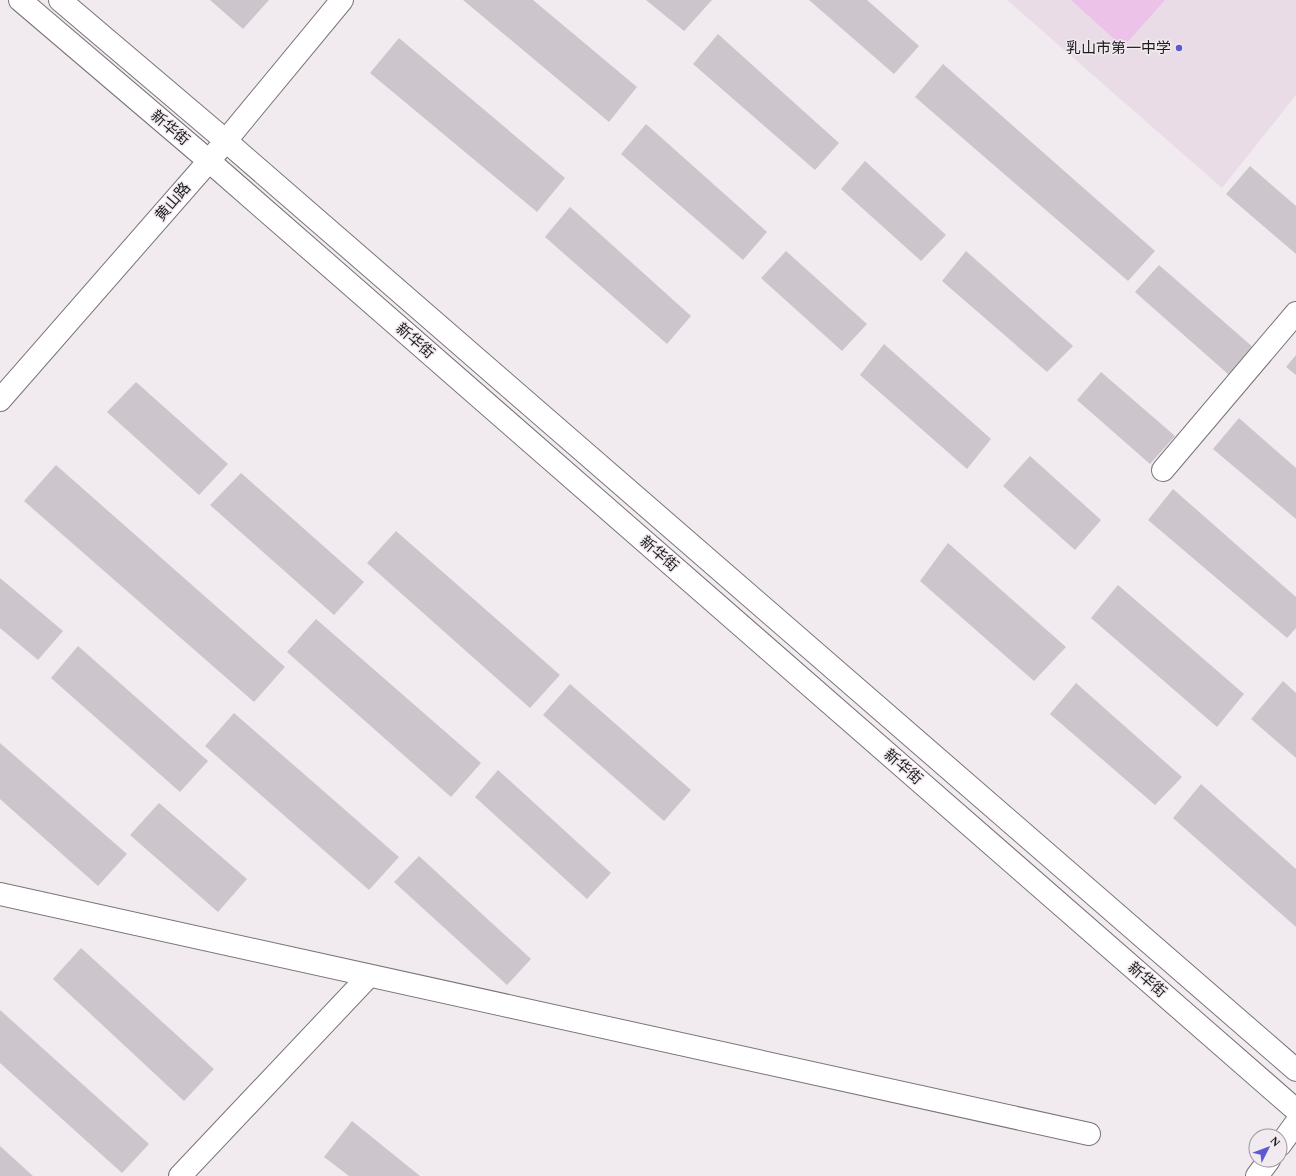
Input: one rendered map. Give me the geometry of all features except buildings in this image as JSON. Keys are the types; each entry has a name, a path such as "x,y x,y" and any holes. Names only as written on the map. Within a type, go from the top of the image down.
{"street":[{"name":"新华街","path":"20,0 209,161 1296,1110"},
{"name":"新华街","path":"60,0 226,141 1296,1070"},
{"name":"黄山路","path":"0,400 209,161 342,0"},
{"path":"1163,470 1296,313"},
{"path":"0,894 1089,1134"},
{"path":"180,1176 369,976"},
{"path":"1288,1134 1296,1123"}],"shaded area":[{"name":"乳山市第一中学","path":"1007,0 1296,0 1296,95 1222,188"},
{"path":"1071,0 1165,0 1123,47"}],"place":[{"name":"乳山市第一中学","path":"1179,48"}]}
